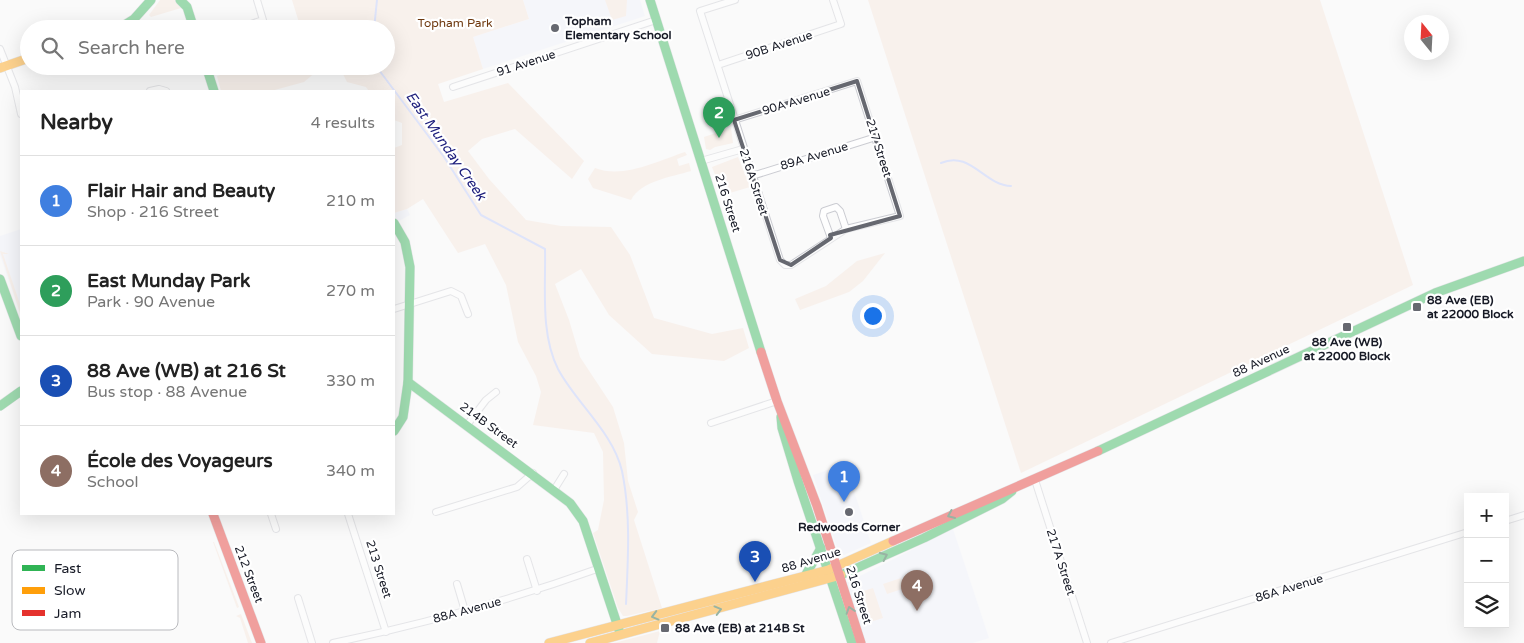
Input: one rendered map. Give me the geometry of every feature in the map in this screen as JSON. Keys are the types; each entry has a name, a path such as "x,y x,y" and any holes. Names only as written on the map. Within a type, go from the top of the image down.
{"main road":[{"path":"131,20 151,0"},
{"path":"180,0 187,7 191,20"},
{"name":"216 Street","path":"650,0 781,414 792,435 834,573 852,643"},
{"path":"3,67 20,61"},
{"path":"209,75 214,90"},
{"path":"395,225 406,242 410,259 408,382 403,417 395,429"},
{"name":"88 Avenue","path":"590,643 834,573 999,493 1012,490 1035,480 1435,293 1524,261"},
{"path":"0,278 20,333"},
{"name":"214B Street","path":"408,382 468,424 570,503 583,521 620,635"},
{"path":"10,398 20,385"},
{"path":"0,406 20,393"},
{"name":"216 Street","path":"781,414 782,428 821,548 834,573 861,643"},
{"name":"212 Street","path":"213,515 262,643"},
{"path":"805,576 821,548"},
{"name":"88 Avenue","path":"549,643 805,576 834,573"}],"street":[{"path":"257,0 264,20"},
{"name":"216A Street","path":"735,0 700,11 780,260 785,265 791,265 831,238"},
{"name":"90B Avenue","path":"718,66 841,24 833,0"},
{"name":"91 Avenue","path":"453,87 656,20"},
{"path":"0,50 3,67 13,81 20,110"},
{"name":"90A Avenue","path":"734,120 857,81"},
{"name":"217 Street","path":"846,229 900,216 857,81"},
{"name":"89A Avenue","path":"752,176 876,137"},
{"path":"701,161 743,149"},
{"path":"836,207 840,211 846,229 831,238 823,216 824,212 836,207"},
{"path":"395,309 444,292 455,291 463,299 468,314"},
{"path":"468,424 486,400 496,392"},
{"path":"711,423 777,401"},
{"path":"436,512 517,486 533,473"},
{"path":"554,490 564,474"},
{"name":"217A Street","path":"1035,480 1087,643"},
{"path":"271,515 276,529"},
{"name":"213 Street","path":"348,515 386,632"},
{"path":"1509,519 1524,515"},
{"name":"86A Avenue","path":"1111,643 1464,533"},
{"path":"527,559 537,591"},
{"name":"88A Avenue","path":"333,643 386,632 537,591 598,569"},
{"path":"457,584 465,611"},
{"path":"298,598 312,643"}],"highlighted area":[{"path":"857,81 900,216 830,235 831,238 791,265 780,260 734,120"}],"shaded area":[{"name":"Topham Elementary School","path":"523,0 640,0 645,16 483,69 472,37 529,19"},
{"path":"407,209 410,215 399,221 395,217 395,213"},
{"path":"20,229 20,313 0,255 0,236"},
{"path":"845,464 871,543 844,555 838,551 813,475"},
{"path":"953,529 989,638 973,643 864,643 846,583"}],"green space":[{"path":"160,0 175,0 181,8 151,17 149,15"},
{"name":"Topham Park","path":"292,0 523,0 529,19 473,37 483,69 438,84 444,102 508,83 584,161 572,179 515,129 482,139 468,151 489,179 526,220 561,226 611,227 630,255 654,318 712,334 743,328 749,348 724,361 652,354 609,315 581,269 555,284 569,320 580,357 613,407 624,443 628,481 638,512 634,520 662,608 623,616 618,608 593,533 598,530 604,500 603,452 594,433 533,425 541,392 536,376 518,342 506,285 485,244 458,253 423,199 407,209 395,213 395,148 402,145 402,123 395,120 395,90 368,90 366,87 347,82 344,75 395,75 395,20 298,20"},
{"path":"605,0 627,0 626,16 612,20"},
{"path":"868,0 1320,0 1413,285 1021,473"},
{"path":"312,75 304,82 275,90 221,90 217,76"},
{"path":"731,128 733,143 710,150 706,149 704,137"},
{"path":"685,152 687,155 677,159 679,166 689,163 691,171 649,184 642,188 631,200 593,188 588,179 595,168 606,171 629,170"},
{"path":"738,157 750,187 723,195 712,167"},
{"path":"0,251 9,254 3,254 20,304 20,313"},
{"path":"885,253 863,281 849,292 800,310 795,299 826,286 857,261"},
{"path":"213,542 239,607 237,608"},
{"path":"901,578 905,588 887,594 883,584"},
{"path":"873,588 883,618 864,624 854,594"},
{"path":"241,614 252,643 248,643 240,618 236,616"},
{"path":"660,631 657,643 614,643"}],"waterway":[{"name":"East Munday Creek","path":"375,20 377,0"},
{"name":"East Munday Creek","path":"383,75 394,90"},
{"name":"East Munday Creek","path":"395,91 444,157 481,215 545,249 545,310 552,355 566,382 611,443 622,471 628,520 626,604"},
{"path":"941,163 951,160 960,161 969,164 1001,184 1011,186"}],"traffic: fast":[{"path":"132,20 151,0"},
{"path":"180,0 187,7 191,20"},
{"path":"650,0 761,352"},
{"path":"209,75 214,90"},
{"path":"395,225 405,242 410,267 408,382 403,417 395,429"},
{"path":"1098,451 1435,293 1524,261"},
{"path":"0,279 20,333"},
{"path":"408,382 570,503 583,521 619,630"},
{"path":"0,406 20,392"},
{"path":"781,417 782,428 798,481 852,643"},
{"path":"841,575 924,538 1002,499 1012,491"},
{"path":"805,576 821,548"}],"traffic: slow":[{"path":"0,68 20,61"},
{"path":"549,643 828,570 893,541"},
{"path":"590,643 841,575"}],"traffic: jam":[{"path":"761,352 777,401 817,506 861,643"},
{"path":"893,541 1098,451"},
{"path":"213,515 261,643"}],"place":[{"name":"Topham Elementary School","path":"555,28"},
{"name":"East Munday Park","path":"719,138"},
{"name":"88 Ave (EB) at 22000 Block","path":"1417,307"},
{"name":"88 Ave (WB) at 22000 Block","path":"1347,327"},
{"name":"Flair Hair and Beauty","path":"844,502"},
{"name":"Redwoods Corner","path":"849,512"},
{"name":"88 Ave (WB) at 216 St","path":"755,582"},
{"name":"École des Voyageurs","path":"917,611"},
{"name":"88 Ave (EB) at 214B St","path":"665,628"}]}
